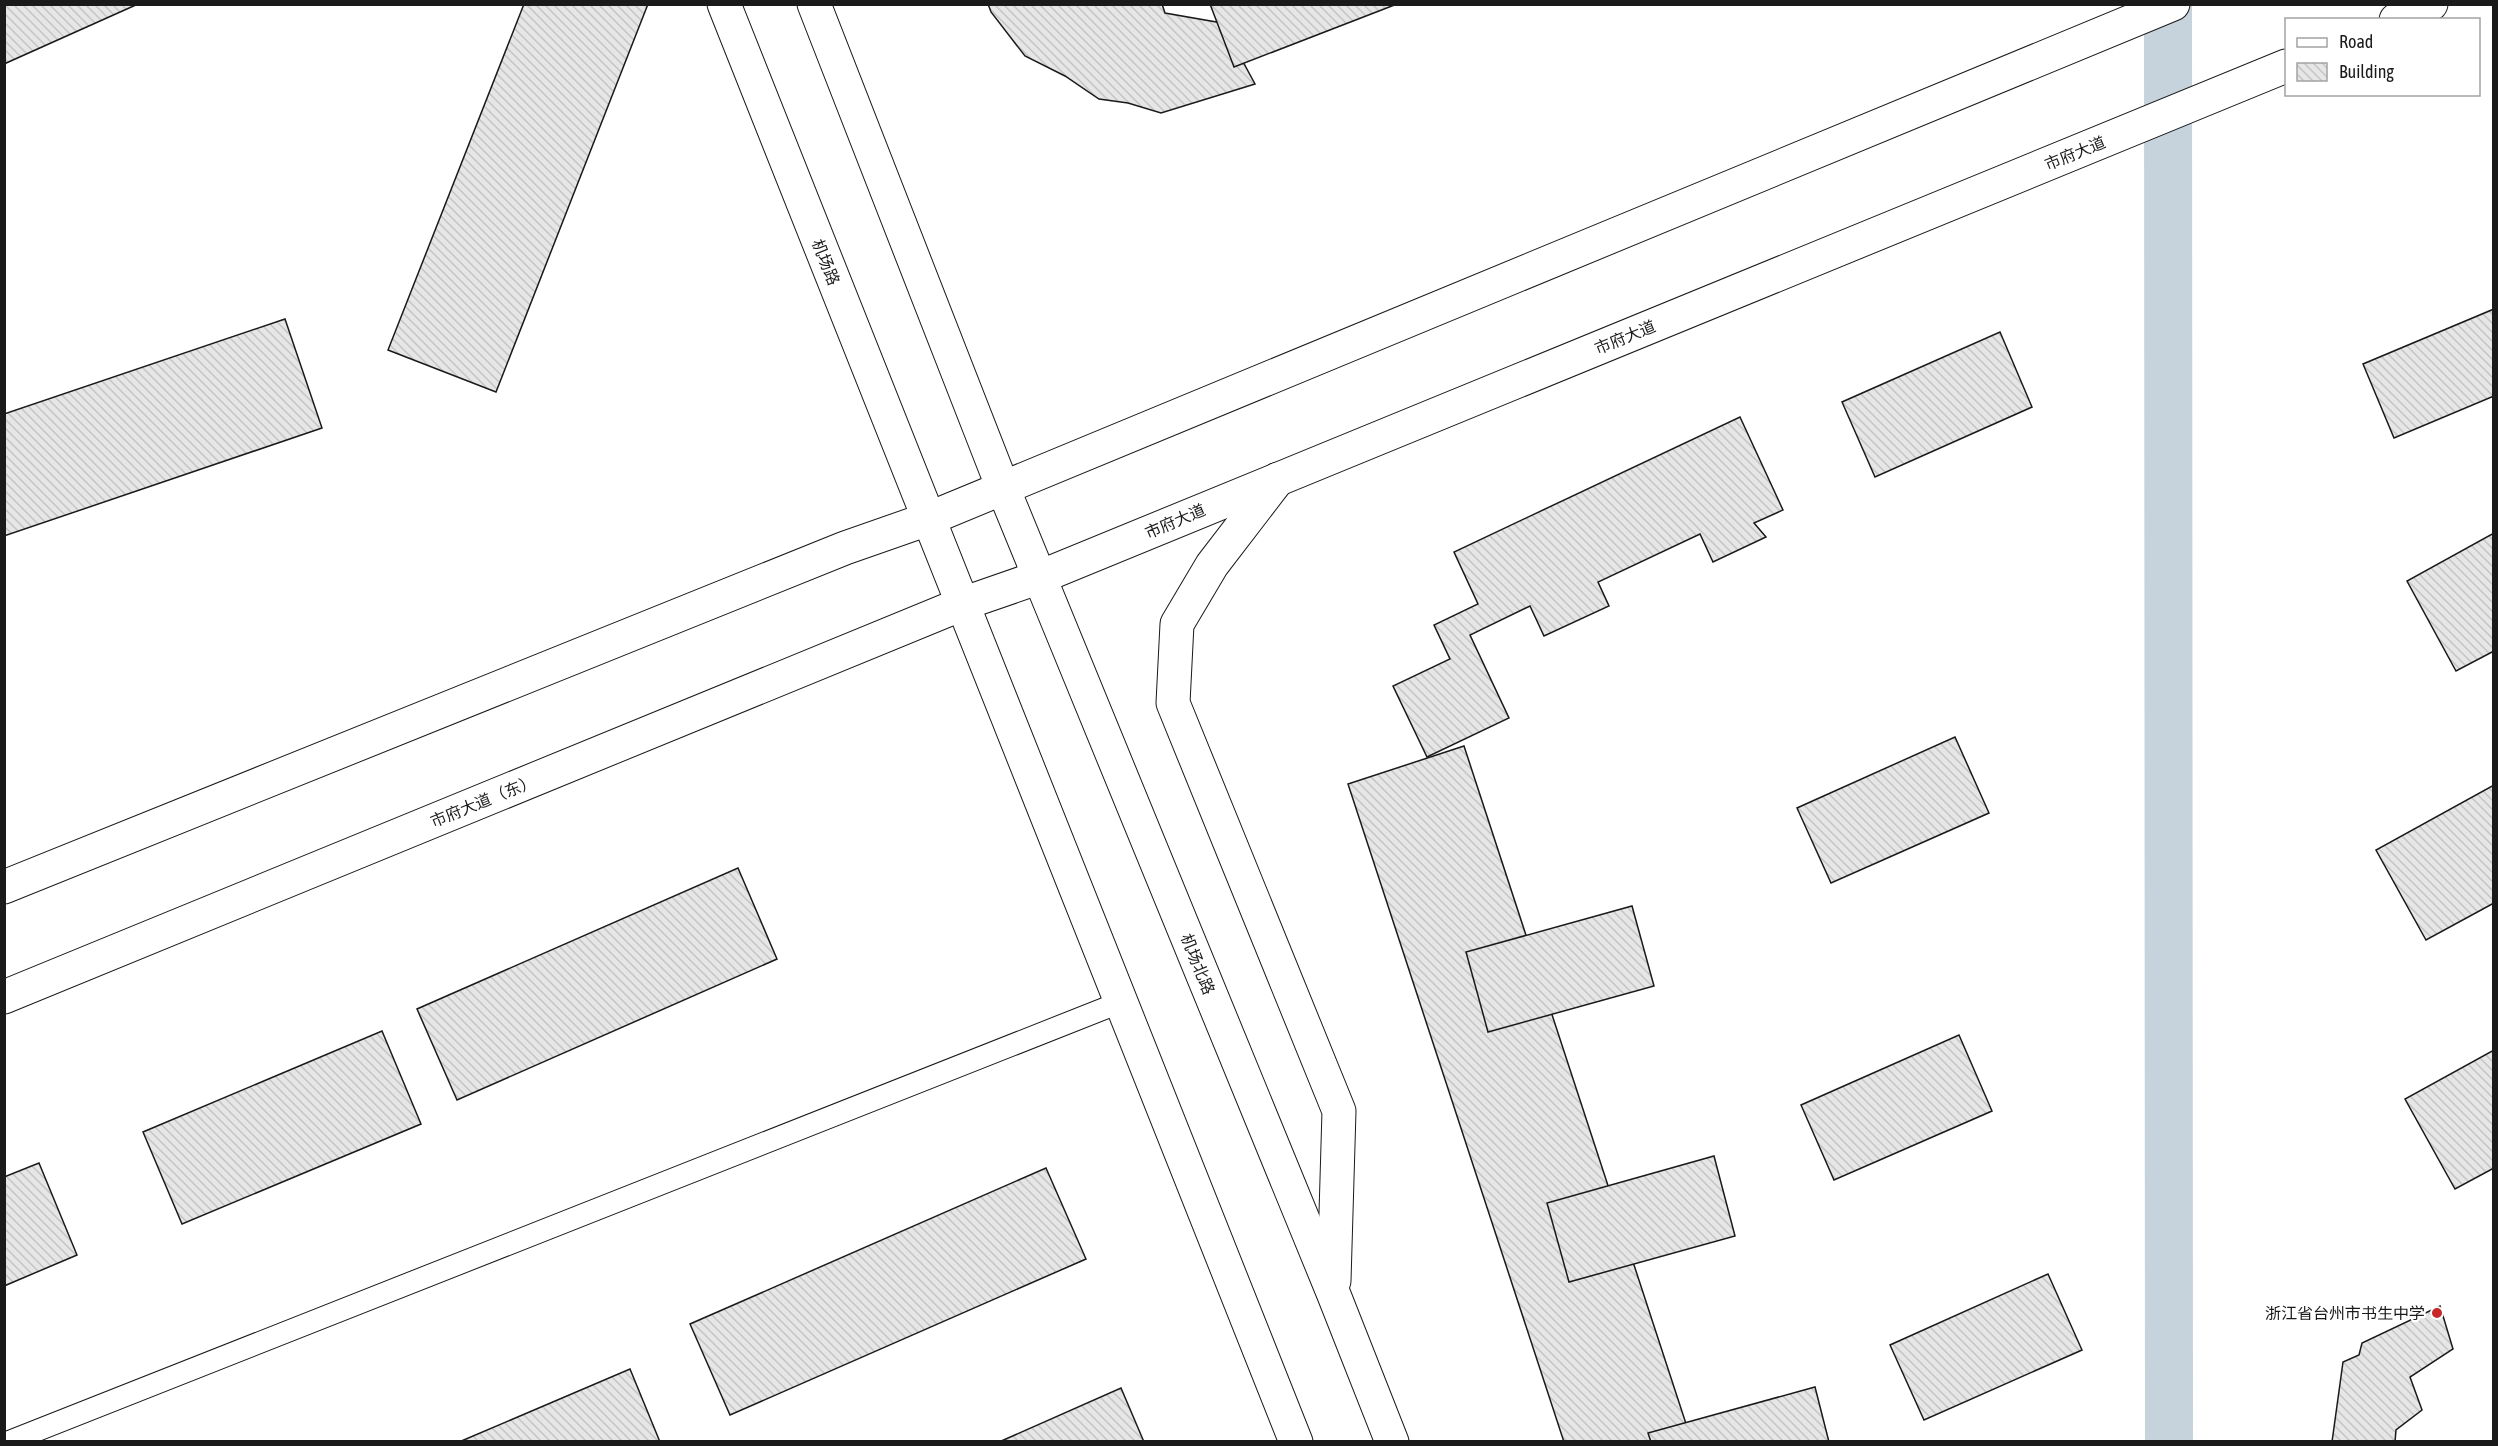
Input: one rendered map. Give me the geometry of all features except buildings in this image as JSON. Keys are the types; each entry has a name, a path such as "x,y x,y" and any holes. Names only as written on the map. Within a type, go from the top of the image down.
{"main road":[{"name":"机场路","path":"724,4 928,519"},
{"path":"814,4 1003,488"},
{"path":"4,887 834,553 928,519 2173,4"},
{"path":"2400,18 2431,4"},
{"name":"市府大道","path":"962,604 1040,577 1279,477 2285,66"},
{"path":"1279,477 1212,565 1177,624 1173,703 1339,1111 1334,1295"},
{"name":"机场北路","path":"1003,488 1392,1442"},
{"path":"928,519 1296,1442"},
{"name":"市府大道（东）","path":"4,997 962,604"}],"lane":[{"path":"8,1442 1121,1002"}],"waterway":[{"path":"2168,4 2169,1442"}],"place":[{"name":"浙江省台州市书生中学","path":"2437,1313"}]}
